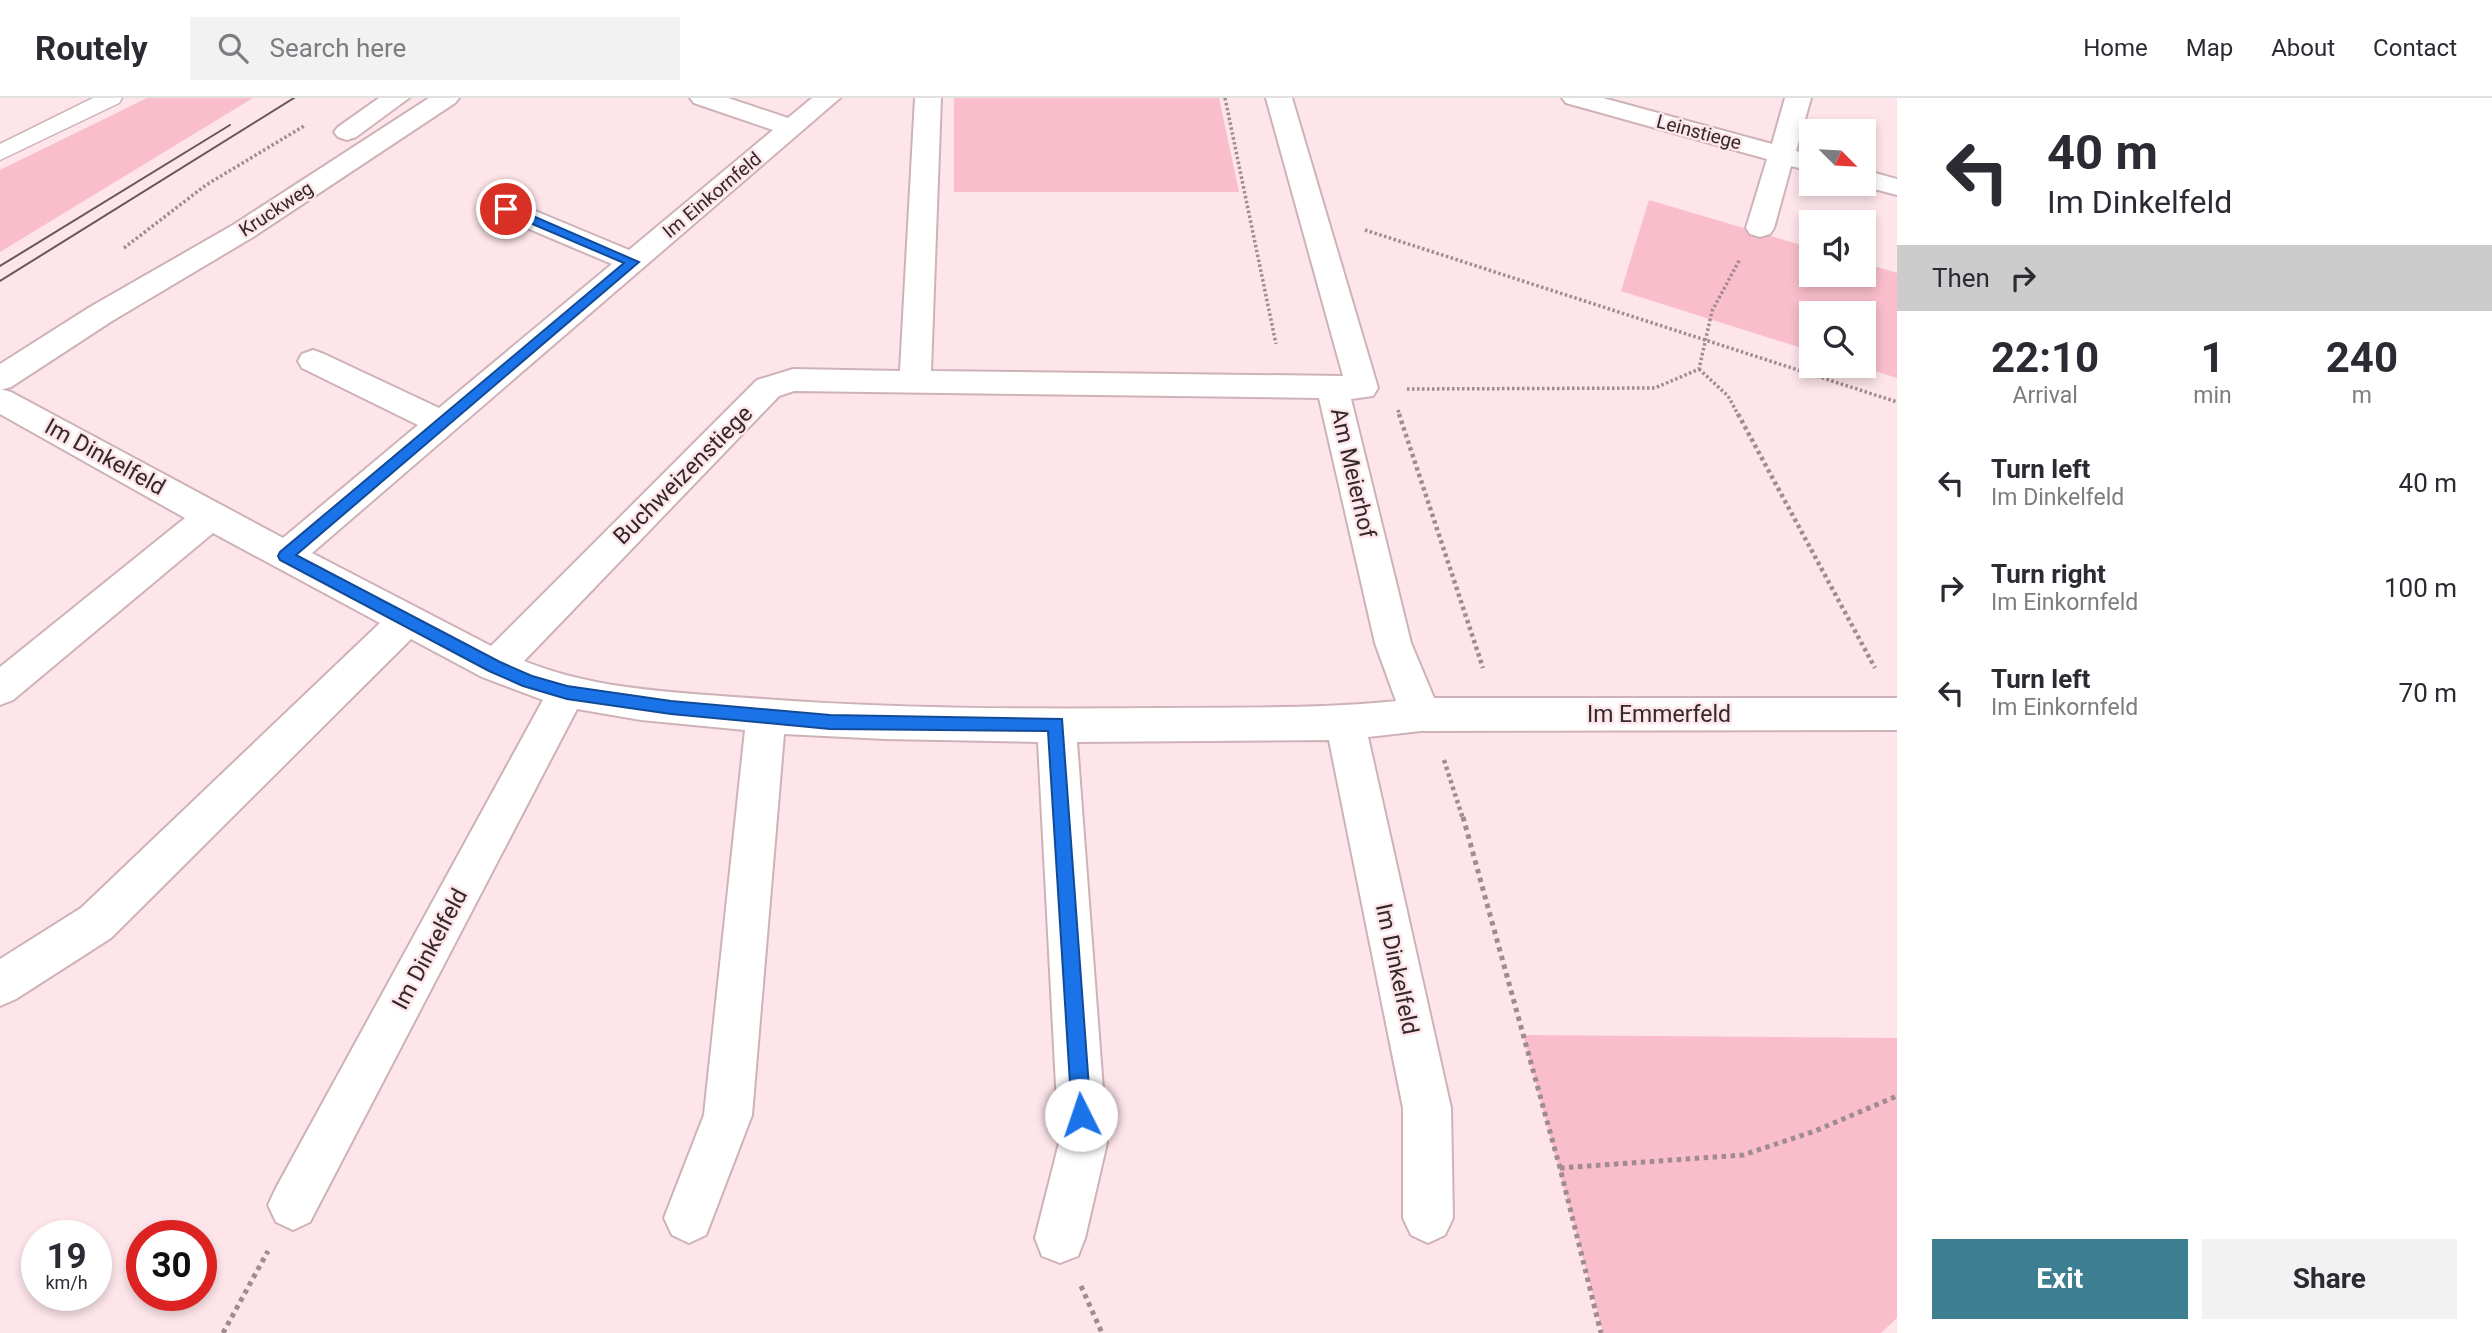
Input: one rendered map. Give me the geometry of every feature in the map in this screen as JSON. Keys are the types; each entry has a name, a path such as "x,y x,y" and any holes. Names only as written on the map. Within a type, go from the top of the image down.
{"street":[{"name":"Kruckweg","path":"101,314 215,221 397,98"},
{"name":"Im Einkornfeld","path":"703,98 792,128"},
{"name":"Im Einkornfeld","path":"285,556 827,98"},
{"path":"915,382 928,98"},
{"name":"Am Meierhof","path":"1279,98 1362,388 1332,387 1393,643 1421,715"},
{"name":"Leinstiege","path":"1575,98 1799,160"},
{"path":"1760,228 1798,98"},
{"name":"Kruckweg","path":"0,379 101,314 243,231 434,100"},
{"path":"1876,181 1897,187"},
{"path":"506,209 633,262"},
{"path":"313,361 442,423"},
{"name":"Buchweizenstiege","path":"495,666 768,388 793,380 1332,387"},
{"name":"Im Dinkelfeld","path":"0,400 406,621 528,681 567,692 620,702 830,722 1345,723 1421,715"},
{"path":"0,689 210,516"},
{"path":"0,984 96,923 406,621"},
{"name":"Im Dinkelfeld","path":"293,1205 567,692"},
{"name":"Im Emmerfeld","path":"1421,715 1897,714"},
{"path":"688,1218 728,1115 766,716"},
{"name":"Im Dinkelfeld","path":"1345,723 1427,1108 1428,1218"},
{"path":"1056,724 1083,1143 1060,1238"}],"lane":[{"path":"0,153 111,98"}],"path":[{"path":"116,254 206,185 306,125"},
{"path":"1316,223 1343,223 1897,402"},
{"path":"1699,369 1702,339 1717,294 1760,228"},
{"path":"1332,387 1655,388 1699,369"},
{"path":"1699,369 1728,396 1876,668 1897,714"},
{"path":"1421,715 1451,775 1560,1168 1601,1333"},
{"path":"1560,1168 1743,1155 1815,1131 1897,1096"},
{"path":"223,1333 293,1205"}],"shaded area":[{"path":"147,98 253,98 0,252 0,170"},
{"path":"954,98 1219,98 1239,192 954,192"},
{"path":"1649,200 1799,244 1799,287 1876,287 1876,267 1897,273 1897,378 1876,371 1876,301 1799,301 1799,347 1621,291"},
{"path":"1523,1035 1897,1038 1897,1318 1881,1333 1603,1333"}],"tram line":[{"path":"0,281 294,98"},
{"path":"0,266 230,125"}],"route":[{"path":"506,209 633,262 285,556 322,573 406,621 495,666 528,681 567,692 671,708 830,722 1056,724 1081,1115"}]}
